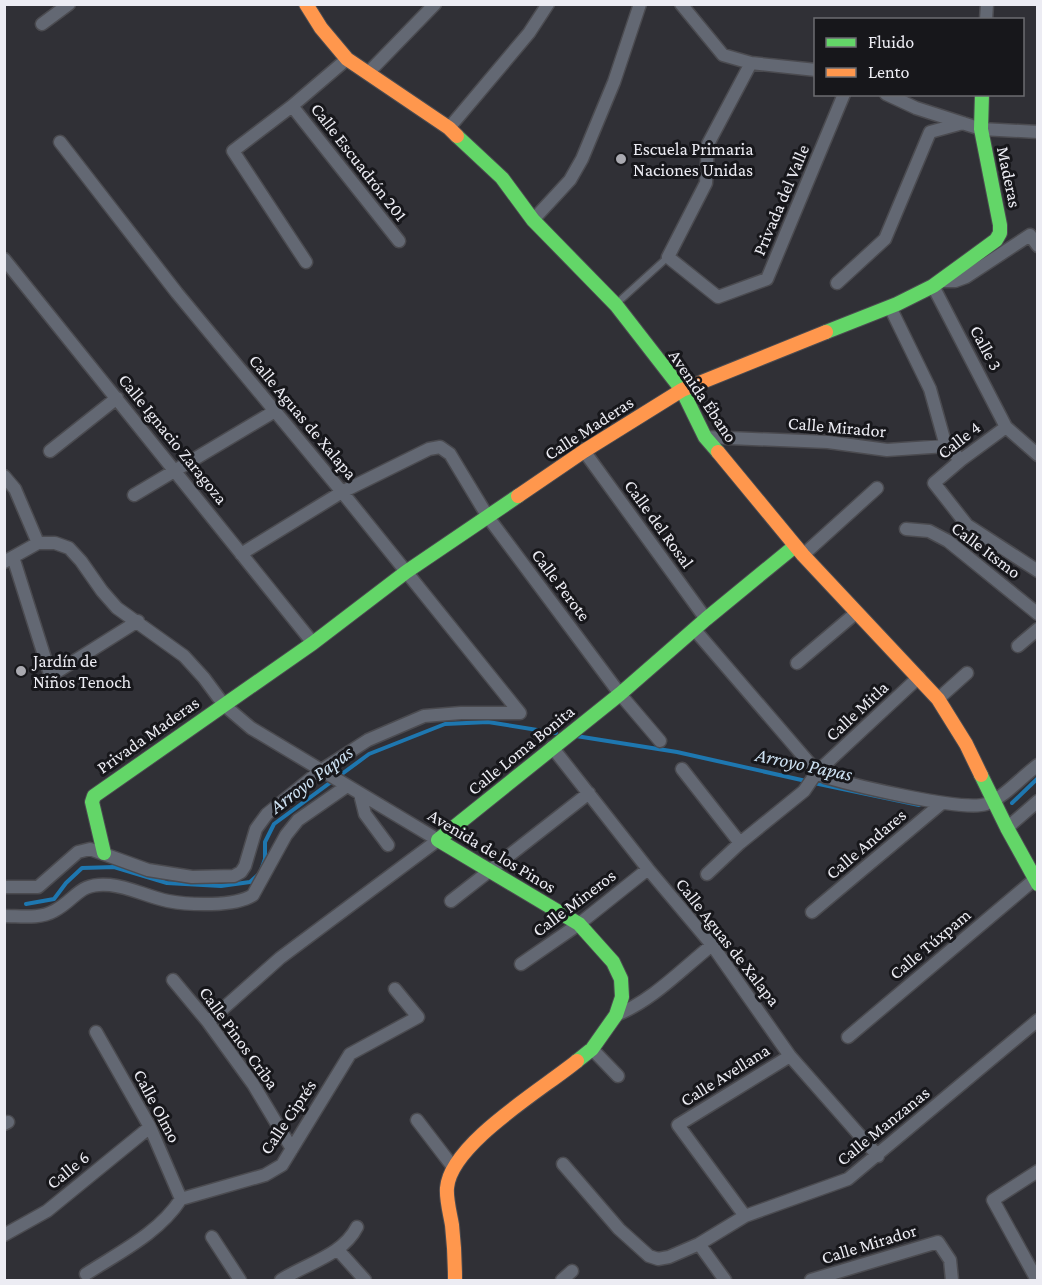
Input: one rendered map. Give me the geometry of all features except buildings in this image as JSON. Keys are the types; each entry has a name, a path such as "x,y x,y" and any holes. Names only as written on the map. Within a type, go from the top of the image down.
{"street":[{"path":"42,24 69,4"},
{"name":"Avenida Ébano","path":"306,4 321,28 347,59 449,128 502,178 533,220 615,304 682,390 705,437 799,550 938,699 966,744 1036,881"},
{"path":"368,73 435,4"},
{"path":"449,128 530,33 548,4"},
{"path":"533,220 570,180 582,159 614,82 640,4"},
{"path":"681,4 723,55 751,63 814,70"},
{"path":"306,262 233,151 292,106 347,59"},
{"path":"668,257 706,183 708,144 751,63"},
{"name":"Privada del Valle","path":"668,257 718,297 767,279 843,96"},
{"path":"890,96 916,108 981,129 1038,132"},
{"name":"Maderas","path":"982,96 981,129 1000,233"},
{"name":"Calle Escuadrón 201","path":"292,106 399,241"},
{"path":"837,283 885,239 930,132 963,123"},
{"name":"Calle Aguas de Xalapa","path":"60,142 177,293 342,492 520,713 461,713 424,716 368,740 324,772"},
{"name":"Calle Maderas","path":"224,705 313,643 406,572 584,451 682,390 890,307 937,283 996,240 1000,233"},
{"path":"937,283 966,277 1030,235 1038,246"},
{"name":"Calle Ignacio Zaragoza","path":"4,259 177,471 313,643"},
{"name":"Calle 3","path":"937,283 1006,427"},
{"path":"890,307 930,388 946,446 961,460"},
{"path":"50,451 117,398"},
{"path":"134,495 275,411"},
{"path":"1006,427 1038,455"},
{"name":"Calle 4","path":"1006,427 934,483 967,525 1038,571"},
{"name":"Calle Mirador","path":"705,437 828,442 887,450 946,446"},
{"name":"Calle Perote","path":"342,492 429,449 440,447 450,454 488,517 620,694 660,741"},
{"name":"Calle del Rosal","path":"584,451 706,619"},
{"path":"4,476 15,489 39,543 9,560 52,675 138,621"},
{"path":"799,550 877,488"},
{"path":"241,554 342,492"},
{"name":"Calle Itsmo","path":"906,529 929,531 948,541 1038,614"},
{"name":"Avenida de los Pinos","path":"39,543 55,543 69,548 117,608 184,656 224,705 251,728 579,924 613,963 621,979 622,997 605,1033 592,1048 558,1077 484,1132 467,1148 453,1167 447,1188 455,1248 455,1281"},
{"name":"Calle Loma Bonita","path":"208,1022 280,958 438,840 620,694 706,619 799,550"},
{"path":"797,663 857,612"},
{"path":"694,629 813,779 835,780 942,803 974,807 994,801 1038,765"},
{"path":"1018,646 1038,629"},
{"path":"938,699 967,673"},
{"name":"Calle Mitla","path":"707,874 813,779 919,677"},
{"name":"Privada Maderas","path":"104,853 92,802 93,796 224,705"},
{"name":"Calle Aguas de Xalapa","path":"552,747 648,869 712,945 790,1056 878,1156"},
{"path":"682,769 740,843"},
{"path":"4,887 38,887 78,852 90,849 148,870 192,877 234,876 245,866 256,829 267,814 324,772"},
{"path":"4,916 37,917 54,911 79,891 94,885 112,885 168,901 198,904 244,901 253,895 286,835 298,820 343,784"},
{"path":"451,901 589,793"},
{"path":"360,794 365,814 388,845"},
{"path":"1007,828 1038,801"},
{"name":"Calle Andares","path":"812,912 942,803"},
{"name":"Calle Mineros","path":"521,964 579,924 648,869"},
{"name":"Calle Túxpam","path":"848,1037 1036,881"},
{"path":"615,1015 642,1002 712,945"},
{"name":"Calle Pinos Criba","path":"173,980 208,1022 253,1084 292,1149"},
{"name":"Calle Ciprés","path":"182,1198 265,1175 282,1165 350,1054 418,1017 395,989"},
{"name":"Calle Manzanas","path":"563,1164 619,1229 649,1256 658,1259 699,1244 745,1216 848,1179 1038,1020"},
{"name":"Calle Olmo","path":"96,1032 150,1127 182,1198"},
{"path":"592,1048 618,1076"},
{"name":"Calle Avellana","path":"745,1216 678,1125 790,1056"},
{"path":"417,1120 453,1167"},
{"name":"Calle 6","path":"4,1235 47,1211 150,1127"},
{"path":"1037,1281 993,1200 1038,1171"},
{"path":"86,1274 154,1229 171,1214 182,1198"},
{"path":"281,1281 295,1271 338,1250 351,1238 357,1227"},
{"path":"212,1237 240,1281"},
{"name":"Calle Mirador","path":"811,1281 938,1242 950,1260 952,1281"},
{"path":"699,1244 725,1281"},
{"path":"338,1250 365,1281"},
{"path":"562,1281 572,1271"}],"lane":[{"path":"615,304 668,257"}],"waterway":[{"name":"Arroyo Papas","path":"26,904 54,899 66,883 82,868 114,867 167,883 221,886 250,882 260,873 265,859 265,842 274,824 369,754 445,724 488,722 556,733"},
{"name":"Arroyo Papas","path":"576,736 677,752 806,781"},
{"name":"Arroyo Papas","path":"1012,803 1038,778"},
{"name":"Arroyo Papas","path":"814,783 919,805"}],"traffic: fast":[{"path":"826,332 897,304 933,286 996,240 1000,233 1000,225 981,129 982,96"},
{"path":"457,136 502,178 533,220 616,305 682,390 705,437 718,452"},
{"path":"104,853 92,802 94,796 313,643 406,572 518,496"},
{"path":"577,1061 592,1049 616,1015 622,997 621,979 613,962 579,924 438,840 620,694 795,546"},
{"path":"981,775 1038,884"}],"traffic: slow":[{"path":"306,4 321,28 347,59 449,128 457,136"},
{"path":"518,496 584,451 682,390 826,332"},
{"path":"718,452 803,555 938,699 966,744 981,775"},
{"path":"455,1280 453,1232 447,1192 452,1171 480,1136 500,1118 577,1061"}],"place":[{"name":"Escuela Primaria Naciones Unidas","path":"621,159"},
{"name":"Jardín de Niños Tenoch","path":"21,671"}]}
